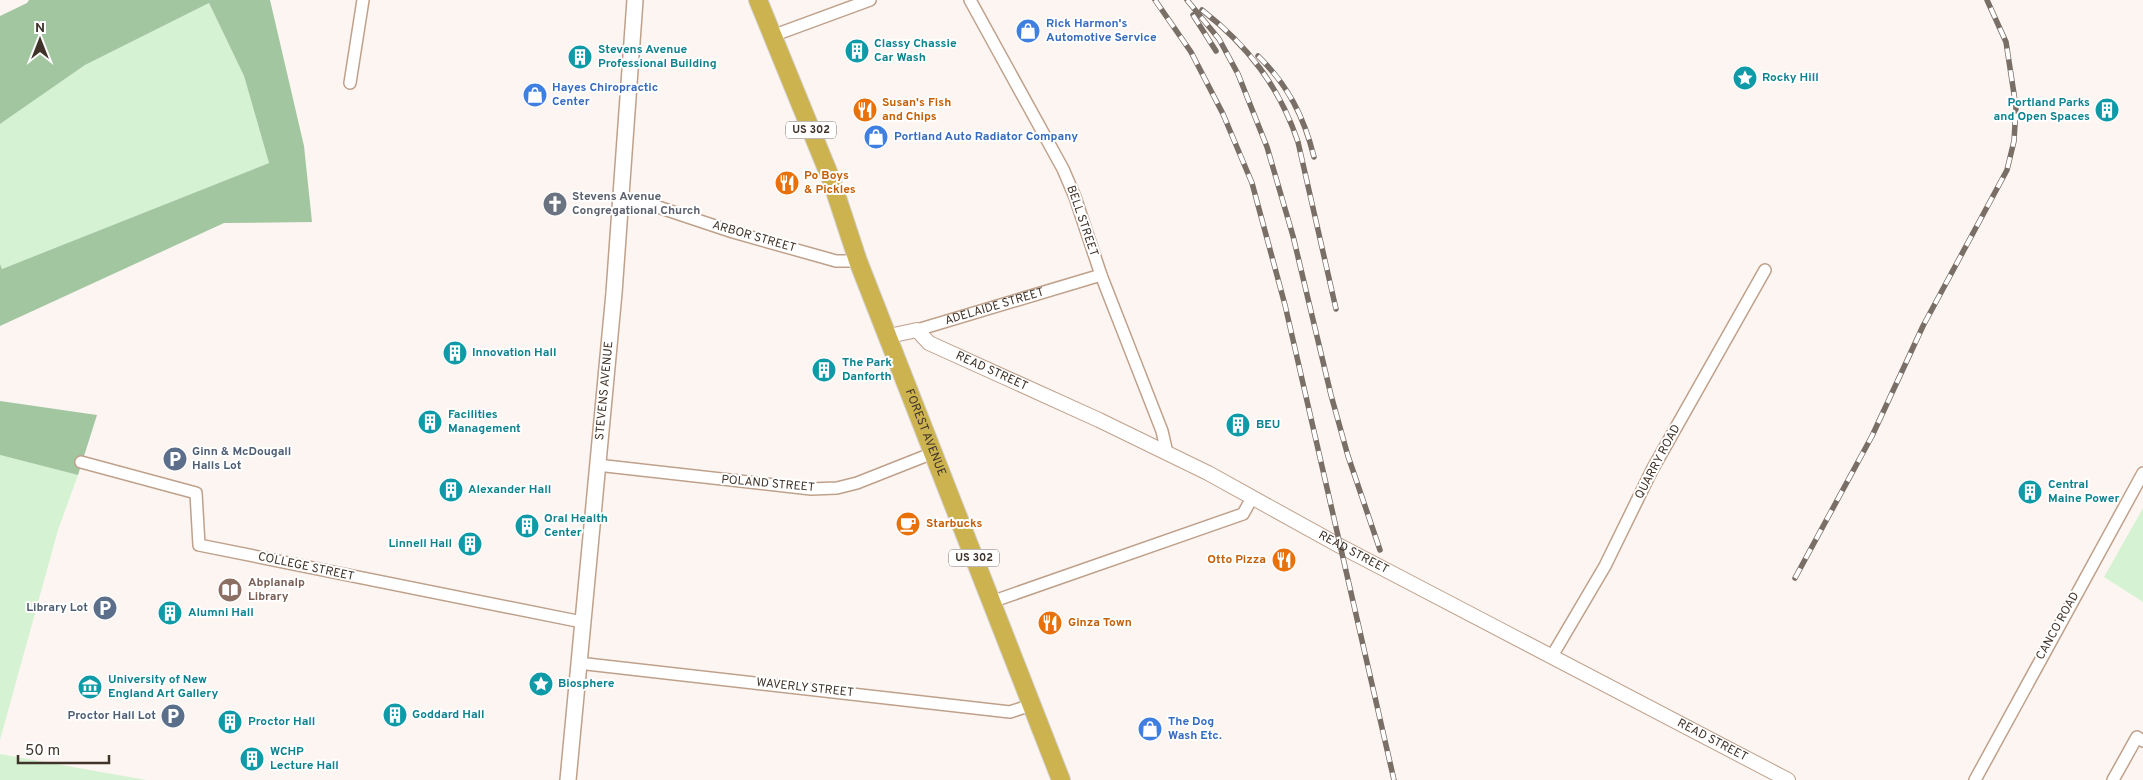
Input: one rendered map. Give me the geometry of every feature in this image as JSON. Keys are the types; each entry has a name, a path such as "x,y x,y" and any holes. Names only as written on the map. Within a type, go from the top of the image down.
{"highway":[{"name":"FOREST AVENUE","path":"758,0 831,179 858,262 889,336 1061,780"}],"main road":[{"name":"STEVENS AVENUE","path":"568,780 622,198 635,0"}],"street":[{"path":"350,83 363,0"},
{"path":"772,36 870,0"},
{"name":"BELL STREET","path":"970,0 1063,169 1075,197 1101,275 1162,430 1167,453"},
{"name":"ARBOR STREET","path":"622,198 646,203 733,232 836,261 858,262"},
{"name":"QUARRY ROAD","path":"1552,656 1605,566 1652,470 1765,270"},
{"name":"ADELAIDE STREET","path":"889,336 917,330 1101,275"},
{"name":"READ STREET","path":"917,330 929,343 1099,420 1208,473 1252,498 1788,780"},
{"name":"POLAND STREET","path":"597,465 811,489 837,488 857,483 933,453"},
{"name":"COLLEGE STREET","path":"81,462 196,493 199,545 582,622"},
{"name":"CANCO ROAD","path":"1974,780 2143,472"},
{"path":"991,602 1242,514 1252,498"},
{"name":"WAVERLY STREET","path":"578,664 1010,712 1031,704"},
{"path":"2113,780 2137,738 2143,741"}],"green space":[{"path":"29,0 270,0 304,146 312,222 224,223 0,326 0,264 2,269 269,163 244,76 209,3 85,65 0,124 0,16 27,3"},
{"path":"209,3 244,76 269,163 2,269 0,264 0,124 85,65"},
{"path":"0,401 97,415 78,475 0,455"},
{"path":"0,455 78,475 58,530 0,740"},
{"path":"2143,508 2143,602 2104,577"},
{"path":"0,754 146,780 0,780"}],"railway":[{"path":"1155,0 1191,52 1223,114 1252,183 1285,305 1394,780"},
{"path":"1187,0 1219,39 1238,74 1267,147 1293,236 1331,395 1348,456 1380,550"},
{"path":"1795,578 1872,436 1923,326 2007,170 2014,141 2016,107 2006,42 1987,0"},
{"path":"1202,10 1234,38 1260,68 1290,122 1298,142 1336,309"},
{"path":"1193,15 1216,51"},
{"path":"1258,56 1278,78 1294,102 1314,157"}],"place":[{"name":"Rick Harmon's Automotive Service","path":"1028,31"},
{"name":"Classy Chassie Car Wash","path":"857,51"},
{"name":"Stevens Avenue Professional Building","path":"580,57"},
{"name":"Rocky Hill","path":"1745,78"},
{"name":"Hayes Chiropractic Center","path":"535,95"},
{"name":"Susan's Fish and Chips","path":"865,110"},
{"name":"Portland Parks and Open Spaces","path":"2107,110"},
{"name":"Portland Auto Radiator Company","path":"876,137"},
{"name":"Po Boys & Pickles","path":"787,183"},
{"name":"Stevens Avenue Congregational Church","path":"555,204"},
{"name":"Innovation Hall","path":"455,353"},
{"name":"The Park Danforth","path":"824,370"},
{"name":"Facilities Management","path":"430,422"},
{"name":"BEU","path":"1238,425"},
{"name":"Ginn & McDougall Halls Lot","path":"175,459"},
{"name":"Alexander Hall","path":"451,490"},
{"name":"Central Maine Power","path":"2030,492"},
{"name":"Starbucks","path":"908,524"},
{"name":"Oral Health Center","path":"527,526"},
{"name":"Linnell Hall","path":"470,544"},
{"name":"Otto Pizza","path":"1284,560"},
{"name":"Abplanalp Library","path":"230,590"},
{"name":"Library Lot","path":"105,608"},
{"name":"Alumni Hall","path":"170,613"},
{"name":"Ginza Town","path":"1050,623"},
{"name":"Biosphere","path":"541,684"},
{"name":"University of New England Art Gallery","path":"90,687"},
{"name":"Goddard Hall","path":"395,715"},
{"name":"Proctor Hall Lot","path":"173,716"},
{"name":"Proctor Hall","path":"230,722"},
{"name":"The Dog Wash Etc.","path":"1150,729"},
{"name":"WCHP Lecture Hall","path":"252,759"}]}
